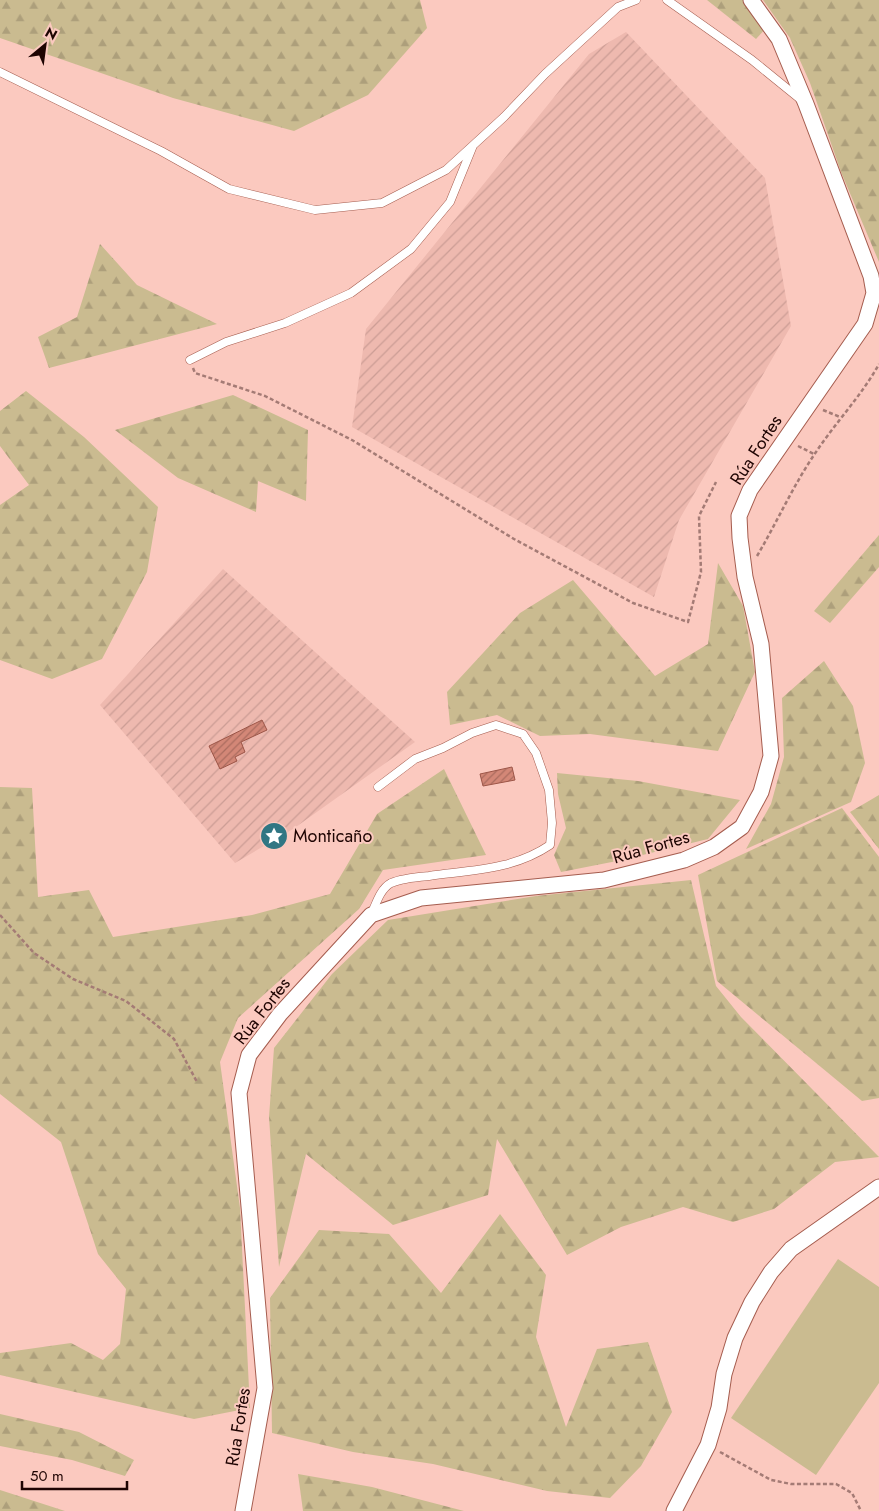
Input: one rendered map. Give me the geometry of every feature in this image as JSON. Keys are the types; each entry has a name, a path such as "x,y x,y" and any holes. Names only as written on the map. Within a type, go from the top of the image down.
{"street":[{"name":"Rúa Fortes","path":"242,1511 265,1388 239,1093 249,1055 280,1014 370,915 422,898 604,880 684,860 714,847 742,827 761,792 771,756 761,644 745,577 739,516 750,490 865,324 874,294 871,276 780,39 751,0"},
{"path":"674,1511 708,1446 719,1408 724,1374 735,1338 752,1302 771,1272 791,1249 879,1187"}],"lane":[{"path":"0,72 161,151 229,189 315,210 382,203 446,170 504,118 545,74 618,7 636,0"},
{"path":"667,0 683,9 752,60 806,104"},
{"path":"190,360 226,342 285,323 351,293 411,248 450,202 472,146"},
{"path":"370,915 381,892 391,883 495,867 532,857 550,845 552,824 549,790 536,752 523,734 496,725 472,733 415,759 378,787"}],"path":[{"path":"190,360 195,373 265,396 352,440 514,539 633,603 688,622 700,572 698,516 716,482"},
{"path":"745,577 814,454 840,417 872,378 879,364"},
{"path":"785,439 814,454"},
{"path":"0,915 34,953 73,979 126,1001 174,1039 197,1082"},
{"path":"708,1446 771,1480 791,1484 836,1484 852,1493 861,1511"}],"shaded area":[{"path":"626,32 765,178 791,326 679,520 654,597 352,427 366,329 589,54"},
{"path":"223,569 415,742 293,829 235,863 100,705"}],"green space":[{"path":"0,0 420,0 427,28 368,95 294,131 173,98 0,38"},
{"path":"707,0 744,0 767,27 756,39"},
{"path":"763,0 879,0 879,262 841,172 810,83 790,38"},
{"path":"100,244 137,285 217,324 49,368 38,337 77,317"},
{"path":"26,391 84,437 158,507 147,572 102,659 52,679 0,660 0,505 29,485 0,446 0,411"},
{"path":"233,395 308,430 306,501 258,481 256,512 178,478 115,430"},
{"path":"879,535 879,567 830,623 814,611"},
{"path":"718,563 743,606 755,672 718,751 590,734 540,736 497,715 450,725 447,692 520,613 573,580 655,676 708,644"},
{"path":"824,661 853,706 865,763 851,802 746,849 771,804 784,757 782,698"},
{"path":"444,769 486,855 383,870 359,909 238,1018 220,1062 240,1208 250,1408 194,1419 0,1375 0,1353 71,1343 103,1360 120,1344 126,1289 98,1254 61,1142 0,1094 0,787 32,788 38,897 89,890 113,937 252,915 330,894 377,814"},
{"path":"557,773 638,781 740,800 708,839 622,860 561,872 554,855 566,828 558,794"},
{"path":"879,795 879,849 850,812"},
{"path":"842,808 879,857 879,1098 862,1101 717,981 698,875"},
{"path":"691,880 716,986 741,1017 879,1157 835,1162 774,1209 733,1222 683,1207 621,1227 567,1255 497,1139 488,1195 393,1225 306,1154 279,1267 269,1117 274,1048 332,974 388,920 536,896"},
{"path":"500,1214 546,1275 536,1337 566,1427 597,1349 648,1342 672,1412 641,1466 610,1498 547,1491 433,1464 353,1452 272,1433 270,1298 319,1230 389,1234 441,1293"},
{"path":"838,1259 879,1287 879,1383 816,1475 731,1418"},
{"path":"0,1414 79,1432 134,1460 125,1476 72,1460 0,1446"},
{"path":"298,1474 372,1487 464,1511 303,1511"},
{"path":"0,1490 65,1511 0,1511"}],"building":[{"path":"262,720 267,730 241,742 245,752 235,757 237,761 220,769 209,746"},
{"path":"512,767 515,780 483,786 480,774"}],"place":[{"name":"Monticaño","path":"274,836"}]}
